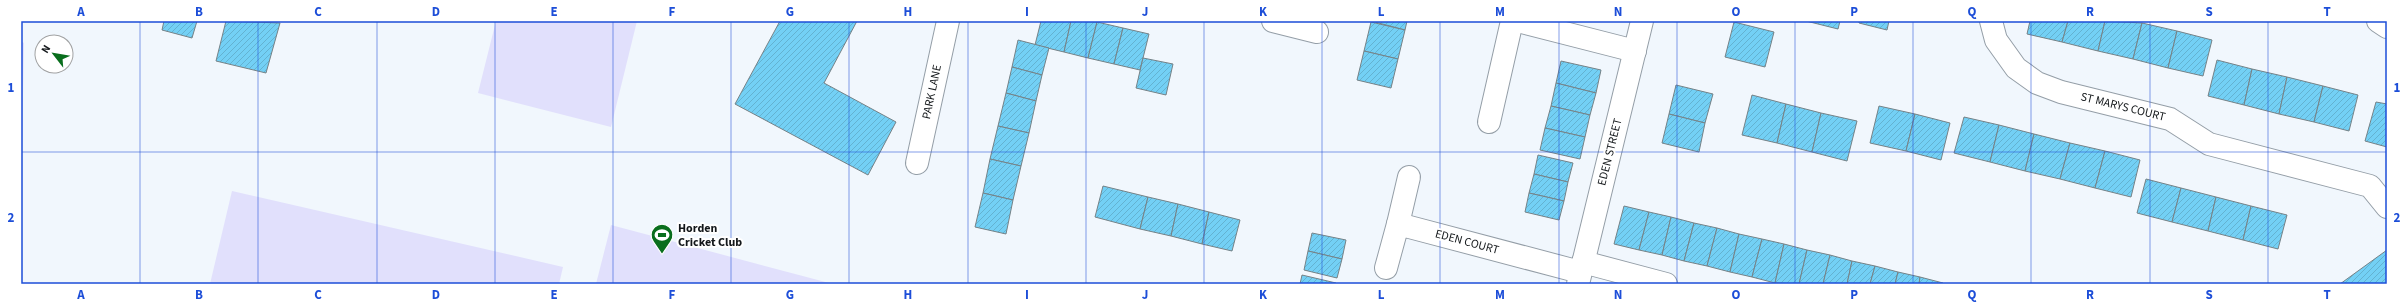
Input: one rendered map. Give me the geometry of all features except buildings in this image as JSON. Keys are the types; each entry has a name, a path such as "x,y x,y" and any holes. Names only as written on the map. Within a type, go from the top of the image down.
{"street":[{"name":"PARK LANE","path":"917,163 948,21"},
{"path":"1274,21 1317,32"},
{"path":"1489,122 1512,21"},
{"path":"1518,21 1635,51"},
{"name":"EDEN STREET","path":"1580,273 1642,21"},
{"name":"ST MARYS COURT","path":"1991,21 1996,40 2016,68 2038,83 2061,92 2170,119 2209,144 2370,186 2387,207"},
{"path":"2378,21 2387,28"},
{"path":"1386,268 1398,224 1408,177"},
{"name":"EDEN COURT","path":"1398,224 1580,273 1666,284"}],"shaded area":[{"path":"496,21 637,21 611,127 478,93"},
{"path":"21,41 24,43 21,195"},
{"path":"232,191 563,267 559,284 210,284"},
{"name":"Horden Cricket Club","path":"611,225 833,284 596,284"}],"place":[{"name":"Horden Cricket Club","path":"662,254"}]}
